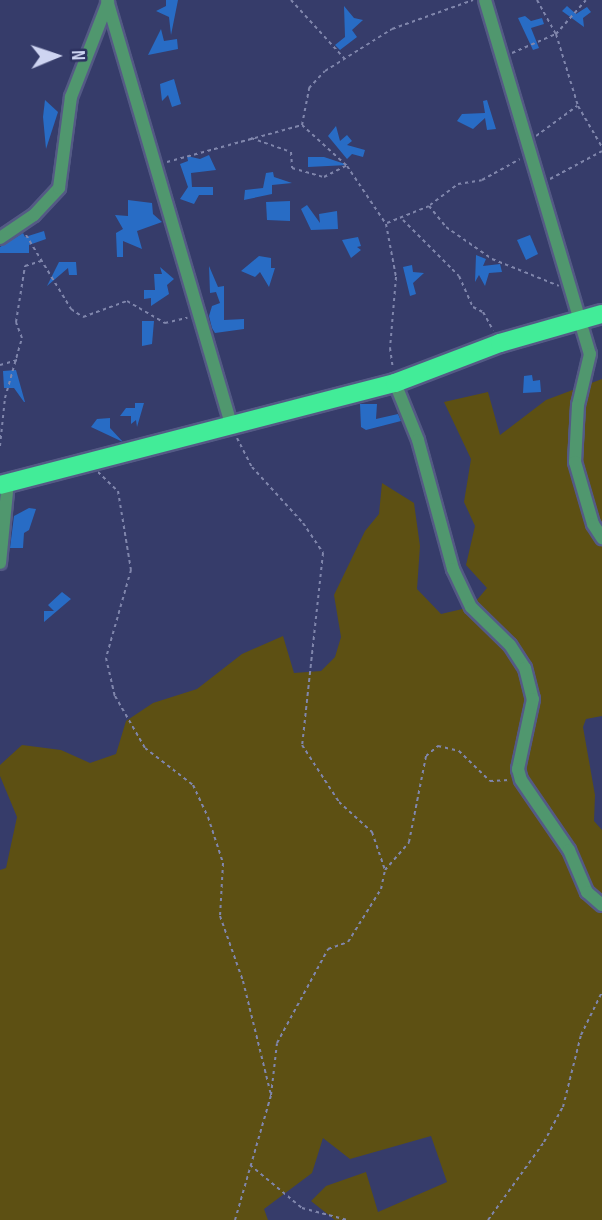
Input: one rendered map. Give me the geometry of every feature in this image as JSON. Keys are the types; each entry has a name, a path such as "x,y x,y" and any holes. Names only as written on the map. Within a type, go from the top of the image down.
{"main road":[{"path":"4,483 395,383 500,343 602,314"}],"street":[{"path":"485,0 590,354 578,405 575,462 593,524 602,538"},
{"path":"108,1 230,424"},
{"path":"0,238 20,225 59,188 71,97 108,1"},
{"path":"395,383 418,440 453,569 471,607 510,645 525,668 534,699 518,769 521,780 569,850 587,892 602,905"},
{"path":"0,563 4,483"}],"path":[{"path":"291,0 345,59"},
{"path":"302,125 309,88 345,59 392,29 473,0"},
{"path":"537,0 556,34 578,106 602,147"},
{"path":"503,56 556,34 586,0"},
{"path":"386,224 429,206 458,184 482,180 530,149 578,106"},
{"path":"156,165 249,137 302,125"},
{"path":"302,125 347,166 386,224 396,277 390,348 395,383"},
{"path":"249,137 291,152 292,168 324,177 347,166"},
{"path":"540,184 602,151"},
{"path":"429,206 446,227 492,259 573,292"},
{"path":"402,219 459,276 473,307 483,312 500,343"},
{"path":"20,225 71,309 83,317 127,302 165,323 198,317"},
{"path":"0,446 5,398 18,360 22,338 16,322 25,266 42,261"},
{"path":"0,365 18,360"},
{"path":"230,424 252,467 303,523 323,553 302,745 339,802 372,832 385,870"},
{"path":"85,461 118,491 131,570 106,658 114,696 145,748 192,785 208,817 223,863 220,916 243,981 271,1094"},
{"path":"235,1220 271,1094 277,1043 290,1014 328,950 348,942 381,889 385,870 409,842 426,756 438,746 459,751 489,781 521,780"},
{"path":"488,1220 544,1142 563,1107 581,1035 602,992"},
{"path":"250,1166 302,1208 347,1220"}],"shaded area":[{"path":"602,379 602,716 586,719 583,727 595,795 594,821 602,830 602,1220 335,1220 311,1201 326,1186 366,1172 378,1212 447,1182 431,1136 350,1159 323,1138 312,1173 264,1209 268,1220 0,1220 0,870 6,868 17,817 0,776 0,765 22,745 61,750 90,763 116,754 126,721 153,703 197,689 242,654 283,636 294,673 321,671 335,657 341,637 334,595 365,531 379,514 382,483 414,503 420,546 417,589 441,614 471,607 487,588 466,565 475,526 464,502 471,459 444,402 488,392 500,435 546,400"}],"building":[{"path":"166,0 178,0 171,35 169,17 156,11 166,6"},
{"path":"344,6 354,18 363,20 352,30 357,37 340,50 335,45 345,37"},
{"path":"567,6 576,14 587,7 591,12 583,18 584,27 562,11"},
{"path":"525,16 531,21 542,18 544,24 531,28 539,48 533,50 518,18"},
{"path":"161,29 164,41 177,39 178,49 148,55"},
{"path":"174,79 181,104 172,107 168,95 162,101 160,84"},
{"path":"45,100 58,112 46,149 43,117"},
{"path":"487,100 496,129 487,130 485,118 473,129 457,121 462,114 485,113 483,101"},
{"path":"336,126 340,141 347,135 352,141 347,145 365,150 363,157 352,154 347,159 328,136"},
{"path":"209,155 216,170 191,173 192,187 213,187 213,195 199,195 194,204 180,199 188,187 180,164 188,161 187,156 200,159"},
{"path":"308,157 324,157 348,165 308,167"},
{"path":"273,172 274,177 292,183 272,185 272,194 244,200 245,190 263,188 266,173"},
{"path":"128,200 152,203 153,214 162,222 137,231 142,249 123,241 123,257 117,257 116,233 123,229 115,215 128,216"},
{"path":"290,201 290,221 267,220 266,202"},
{"path":"307,205 320,223 319,214 337,211 338,229 311,230 301,209"},
{"path":"44,231 46,239 29,245 29,253 0,253 0,247 23,233 25,237"},
{"path":"530,235 538,254 526,260 517,240"},
{"path":"358,237 361,246 357,247 361,250 351,258 342,240"},
{"path":"476,255 486,259 483,266 500,264 502,272 489,273 485,286 479,275 475,282"},
{"path":"259,256 271,258 271,268 275,268 269,287 260,272 255,277 241,271"},
{"path":"59,262 76,262 77,275 69,275 68,268 47,286"},
{"path":"412,265 413,272 424,273 413,283 416,294 410,296 403,267"},
{"path":"209,266 218,287 224,286 224,320 244,319 244,329 215,333 212,328 209,316 212,306 220,303 216,292 210,293"},
{"path":"160,267 174,279 167,285 169,294 151,306 151,298 144,299 144,290 155,290 154,274 162,274"},
{"path":"142,321 154,321 152,344 142,346"},
{"path":"16,370 25,402 14,388 4,388 3,371"},
{"path":"532,375 533,381 540,380 541,392 523,393 524,376"},
{"path":"135,403 144,403 137,427 136,420 131,424 131,416 120,416 126,408 135,408"},
{"path":"360,404 377,404 376,419 398,414 401,421 366,430 361,427"},
{"path":"110,418 110,428 123,442 91,427 97,419"},
{"path":"29,508 36,509 29,530 24,533 23,548 10,548 14,516"},
{"path":"62,592 71,599 44,622 44,611 54,611 48,605"}]}
